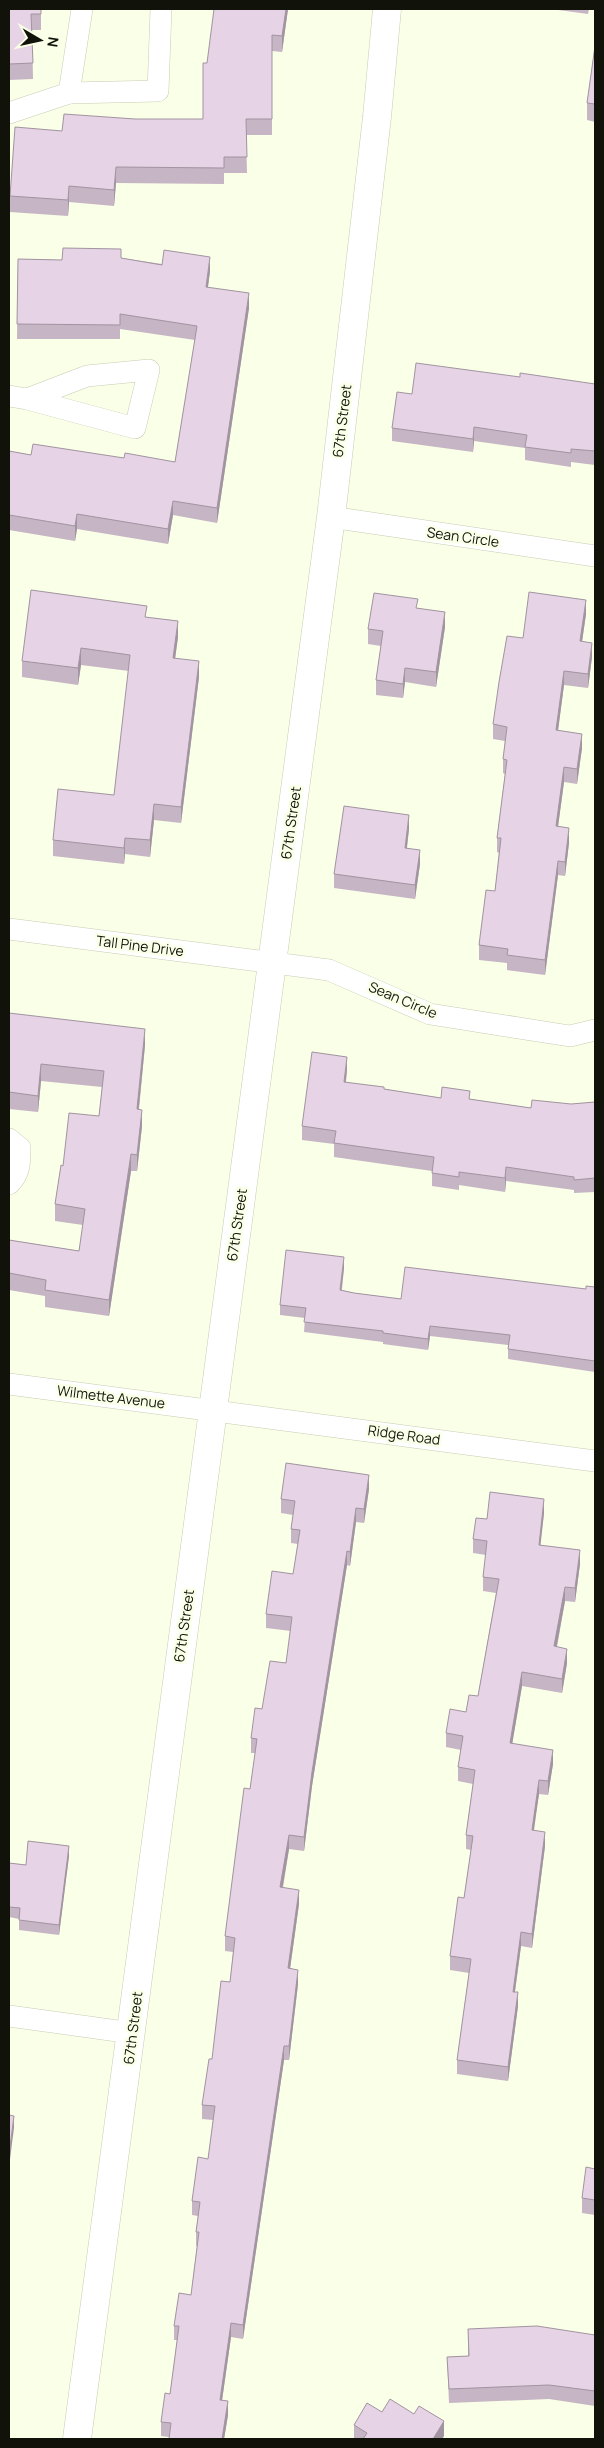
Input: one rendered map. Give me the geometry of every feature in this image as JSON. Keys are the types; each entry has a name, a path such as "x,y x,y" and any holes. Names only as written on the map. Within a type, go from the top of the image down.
{"street":[{"path":"69,93 81,26 82,9"},
{"path":"9,113 69,93 158,91 161,9"},
{"name":"67th Street","path":"77,2439 331,517 378,117 388,9"},
{"path":"149,370 135,428 18,397 88,376 149,370"},
{"name":"Sean Circle","path":"331,517 595,556"},
{"name":"Tall Pine Drive","path":"9,928 272,962"},
{"name":"Sean Circle","path":"272,962 330,970 430,1014 570,1036 595,1030"},
{"path":"9,1139 20,1148 20,1161 17,1174 9,1184"},
{"name":"Wilmette Avenue","path":"9,1384 213,1410"},
{"name":"Ridge Road","path":"213,1410 595,1461"},
{"path":"9,2016 132,2033"}],"building":[{"path":"9,9 41,9 41,14 31,14 33,63 9,64"},
{"path":"214,9 286,9 282,36 272,35 272,119 246,119 247,157 224,157 224,168 116,167 114,190 69,186 68,200 10,196 15,127 62,131 64,114 135,119 203,119 203,63 207,63"},
{"path":"595,46 595,104 587,103"},
{"path":"63,248 121,249 121,258 162,265 164,250 210,257 206,287 249,293 217,508 173,501 168,529 77,514 75,526 9,515 9,451 31,455 33,444 124,458 125,453 175,462 197,326 120,314 120,325 17,324 18,259 62,260"},
{"path":"416,363 520,377 520,373 595,384 595,451 571,449 571,453 525,447 527,435 474,427 473,439 392,428 397,392 412,394"},
{"path":"31,590 147,606 145,617 178,621 173,658 199,661 181,807 154,804 150,840 125,838 124,848 53,840 58,789 114,795 130,655 81,648 78,668 22,661"},
{"path":"529,592 586,600 580,641 592,643 588,674 564,671 556,730 582,734 577,769 564,767 556,826 569,828 565,862 558,861 545,960 507,955 508,949 479,945 486,890 495,891 501,838 497,838 507,760 503,759 507,727 493,724 507,636 523,638"},
{"path":"374,593 418,599 416,608 445,612 436,672 405,668 403,684 376,680 383,631 368,629"},
{"path":"344,806 409,815 405,848 420,850 415,885 334,874"},
{"path":"9,1013 145,1029 137,1109 142,1110 137,1155 131,1154 109,1300 45,1290 46,1280 9,1273 9,1240 79,1251 85,1209 55,1204 61,1165 63,1166 69,1113 99,1116 104,1071 41,1064 38,1096 9,1092"},
{"path":"312,1052 347,1057 344,1082 384,1087 384,1089 441,1098 442,1087 470,1091 469,1099 531,1108 532,1100 571,1104 595,1102 595,1178 574,1180 574,1177 506,1167 505,1178 459,1172 459,1177 432,1173 434,1157 334,1143 336,1131 302,1126"},
{"path":"286,1250 344,1257 340,1290 401,1299 405,1267 586,1289 586,1286 595,1287 595,1361 508,1349 510,1335 430,1326 428,1339 383,1333 383,1331 304,1322 306,1308 280,1305"},
{"path":"286,1463 369,1475 364,1509 356,1508 350,1552 347,1551 312,1772 304,1837 289,1835 280,1887 299,1890 288,1968 298,1970 289,2046 284,2046 243,2325 231,2323 220,2400 228,2401 222,2439 169,2439 171,2423 161,2422 165,2393 170,2394 179,2326 174,2326 179,2293 191,2295 199,2232 196,2232 200,2202 192,2201 198,2157 208,2159 215,2106 202,2105 209,2059 212,2059 221,1981 230,1982 235,1938 225,1936 244,1788 250,1789 257,1739 251,1738 255,1708 262,1709 270,1661 286,1663 292,1617 266,1614 272,1571 293,1574 300,1530 291,1529 295,1501 281,1499"},
{"path":"490,1492 544,1499 539,1545 580,1550 575,1588 565,1587 554,1646 567,1649 562,1679 522,1672 510,1743 553,1750 548,1781 539,1780 532,1830 545,1832 532,1934 521,1932 513,1992 518,1992 508,2067 457,2060 471,1959 450,1956 458,1897 464,1898 473,1836 466,1835 475,1770 458,1767 463,1736 446,1733 450,1709 466,1712 469,1695 478,1696 499,1579 483,1577 487,1541 473,1539 476,1518 487,1519"},
{"path":"28,1841 69,1846 59,1925 19,1920 20,1908 9,1907 9,1863 26,1865"},
{"path":"9,2115 14,2116 9,2154"},
{"path":"586,2167 595,2169 595,2200 582,2198"},
{"path":"537,2326 595,2335 595,2391 549,2385 449,2389 447,2357 469,2356 468,2329"},
{"path":"390,2399 414,2414 419,2406 444,2421 433,2439 363,2439 367,2433 354,2425 367,2403 382,2412"}]}
